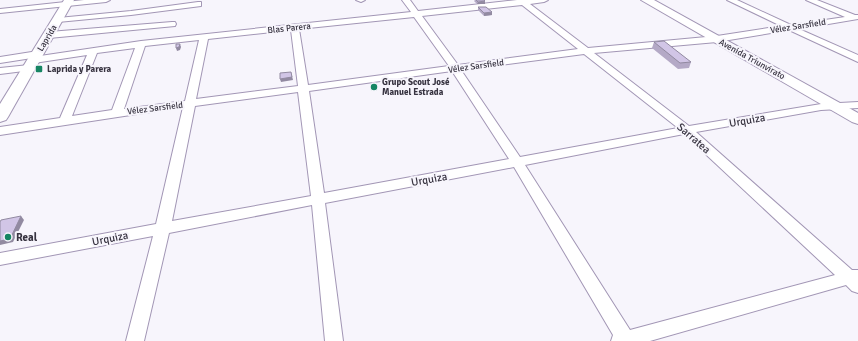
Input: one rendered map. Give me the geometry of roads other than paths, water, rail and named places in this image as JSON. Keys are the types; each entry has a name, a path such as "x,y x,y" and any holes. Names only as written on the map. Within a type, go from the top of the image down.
{"street":[{"path":"0,11 68,2 106,0"},
{"path":"406,0 456,69 519,162 624,340 855,280"},
{"name":"Blas Parera","path":"0,60 34,60 141,44 295,28 523,1 544,0"},
{"name":"Avenida Triunvirato","path":"646,0 858,119"},
{"path":"730,0 858,59"},
{"path":"810,0 857,18"},
{"name":"Sarratea","path":"523,1 687,130 855,280"},
{"name":"Laprida","path":"0,117 68,2"},
{"path":"58,20 139,13 198,4"},
{"name":"Vélez Sarsfield","path":"0,131 65,120 456,69 584,50 717,39 857,18"},
{"path":"49,35 172,24"},
{"path":"295,28 318,199 334,341"},
{"path":"135,341 163,227 204,37"},
{"path":"117,113 141,44"},
{"path":"65,120 93,52"},
{"name":"Blas Parera","path":"0,71 34,60"},
{"name":"Urquiza","path":"0,259 163,227 687,130 821,107 858,105"}],"place":[{"name":"Laprida y Parera","path":"39,69"},
{"name":"Grupo Scout José Manuel Estrada","path":"374,87"},
{"name":"Real","path":"8,237"}]}
